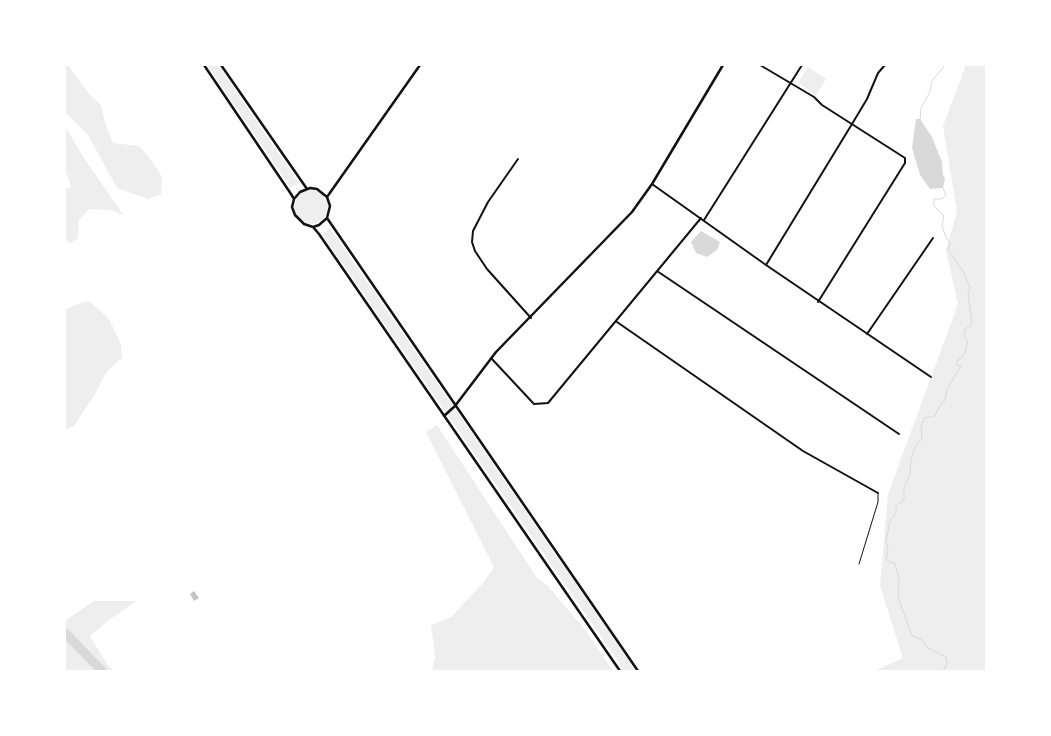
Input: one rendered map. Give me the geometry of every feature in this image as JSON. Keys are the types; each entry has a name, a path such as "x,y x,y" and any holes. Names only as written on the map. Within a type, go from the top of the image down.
{"street":[{"path":"204,65 294,199"},
{"path":"221,65 307,188"},
{"path":"327,197 420,65"},
{"path":"444,416 455,406 491,358 632,212 652,184 723,65"},
{"path":"760,65 814,97 822,105 905,158 905,163 818,302"},
{"path":"704,220 802,65"},
{"path":"766,265 867,99 878,73 884,65"},
{"path":"518,159 488,202 473,231 472,242 475,251 487,269 531,318"},
{"path":"652,184 818,302 931,377"},
{"path":"313,227 319,225 327,218 330,206 327,197 317,189 307,188 294,199 292,207 295,215 300,222 313,227 620,671"},
{"path":"327,218 638,671"},
{"path":"491,358 534,404 548,403 701,218"},
{"path":"867,334 933,238"},
{"path":"657,271 899,434"},
{"path":"616,322 803,451 878,493"}],"lane":[{"path":"859,564 878,502 878,493"}],"shaded area":[{"path":"65,65 68,65 89,94 101,105 105,123 113,143 139,146 151,160 162,177 161,194 148,199 117,188 88,135 65,112"},
{"path":"207,65 218,65 299,183 291,188"},
{"path":"966,65 986,65 986,671 874,671 903,658 880,586 888,494 958,304 946,250 957,212 943,126"},
{"path":"808,67 826,79 816,95 798,83"},
{"path":"916,119 920,119 932,137 942,162 943,176 945,178 943,188 930,189 920,175 912,148"},
{"path":"65,126 82,155 124,216 112,210 89,209 79,220 78,238 70,243 65,239 65,190 71,187 67,174 65,174"},
{"path":"311,190 323,195 328,207 323,219 311,224 299,219 294,207 299,195"},
{"path":"330,228 636,671 625,671 322,234"},
{"path":"701,231 720,242 717,250 707,257 696,253 691,242"},
{"path":"89,301 109,319 121,344 122,358 107,371 95,394 74,426 65,430 65,310"},
{"path":"437,425 537,578 548,586 585,630 613,671 432,671 435,657 431,625 451,617 483,583 494,567 426,432"},
{"path":"94,601 137,601 110,619 90,636 108,666 115,671 65,671 65,619"}],"building":[{"path":"194,591 199,598 194,601 190,594"}],"waterway":[{"path":"920,119 921,108 930,92 932,81 945,65"},
{"path":"943,188 946,195 942,199 934,199 934,206 944,216 942,226 950,243 948,249 964,273 970,288 968,293 972,324 965,329 964,336 968,342 964,355 956,362 957,365 961,366 947,389 945,400 935,416 924,418 921,428 922,439 916,445 911,460 910,474 904,488 904,500 896,506 896,513 890,520 886,542 888,550 886,560 895,564 899,579 898,597 912,636 922,640 928,648 946,657 947,664 943,671"},
{"path":"65,633 102,671"}]}
